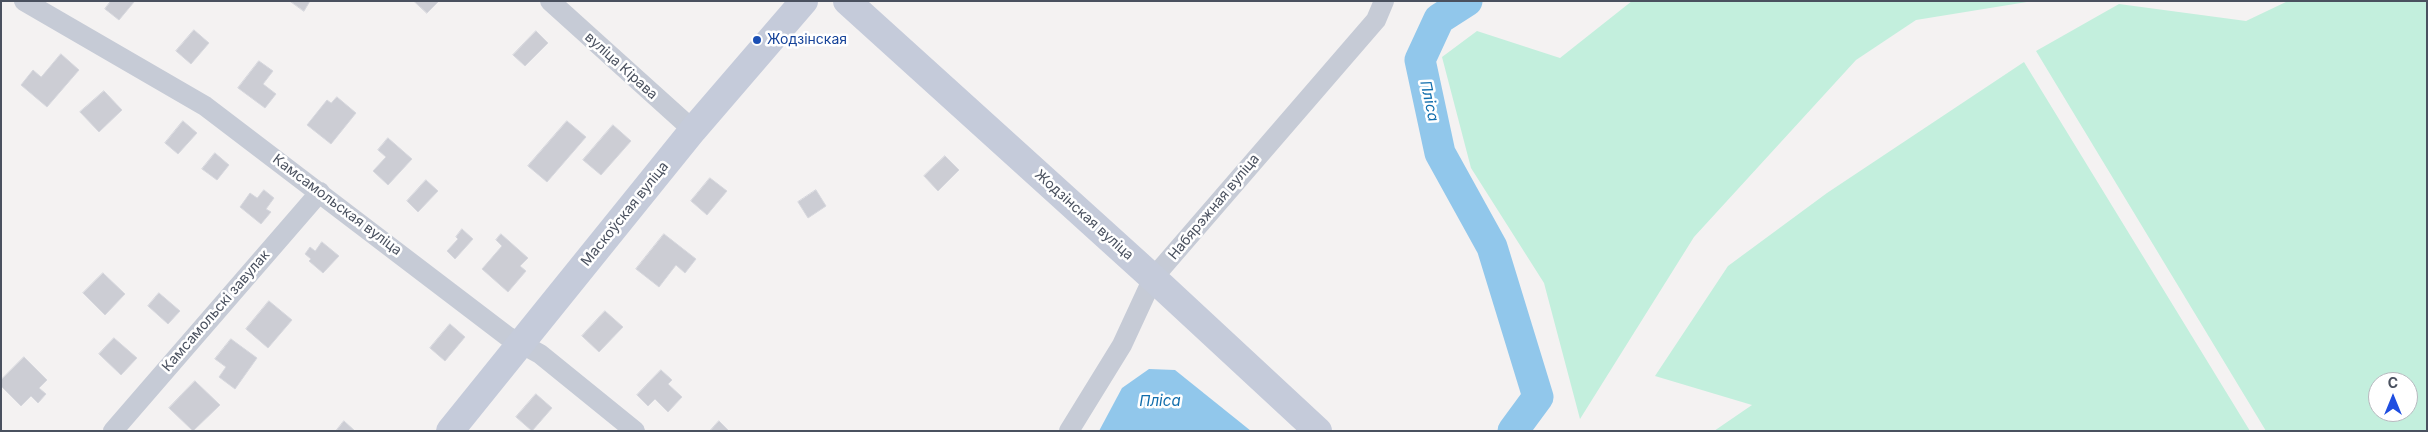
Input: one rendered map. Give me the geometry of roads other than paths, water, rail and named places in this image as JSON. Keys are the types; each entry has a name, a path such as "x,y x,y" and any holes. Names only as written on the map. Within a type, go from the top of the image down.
{"main road":[{"name":"Маскоўская вуліца","path":"450,431 693,130 804,1"},
{"name":"Жодзінская вуліца","path":"848,1 1154,278 1318,431"}],"street":[{"name":"Камсамольская вуліца","path":"24,1 205,106 507,336 540,354 635,431"},
{"name":"вуліца Кірава","path":"550,1 693,130"},
{"name":"Набярэжная вуліца","path":"1069,431 1122,345 1154,278 1376,20 1384,1"},
{"name":"Камсамольскі завулак","path":"113,431 320,192"}],"water":[{"name":"Пліса","path":"1149,369 1175,370 1251,431 1099,431 1122,388"}],"waterway":[{"name":"Пліса","path":"1467,1 1439,19 1420,60 1440,153 1492,247 1538,397 1513,431"}],"place":[{"name":"Жодзінская","path":"757,40"}]}
